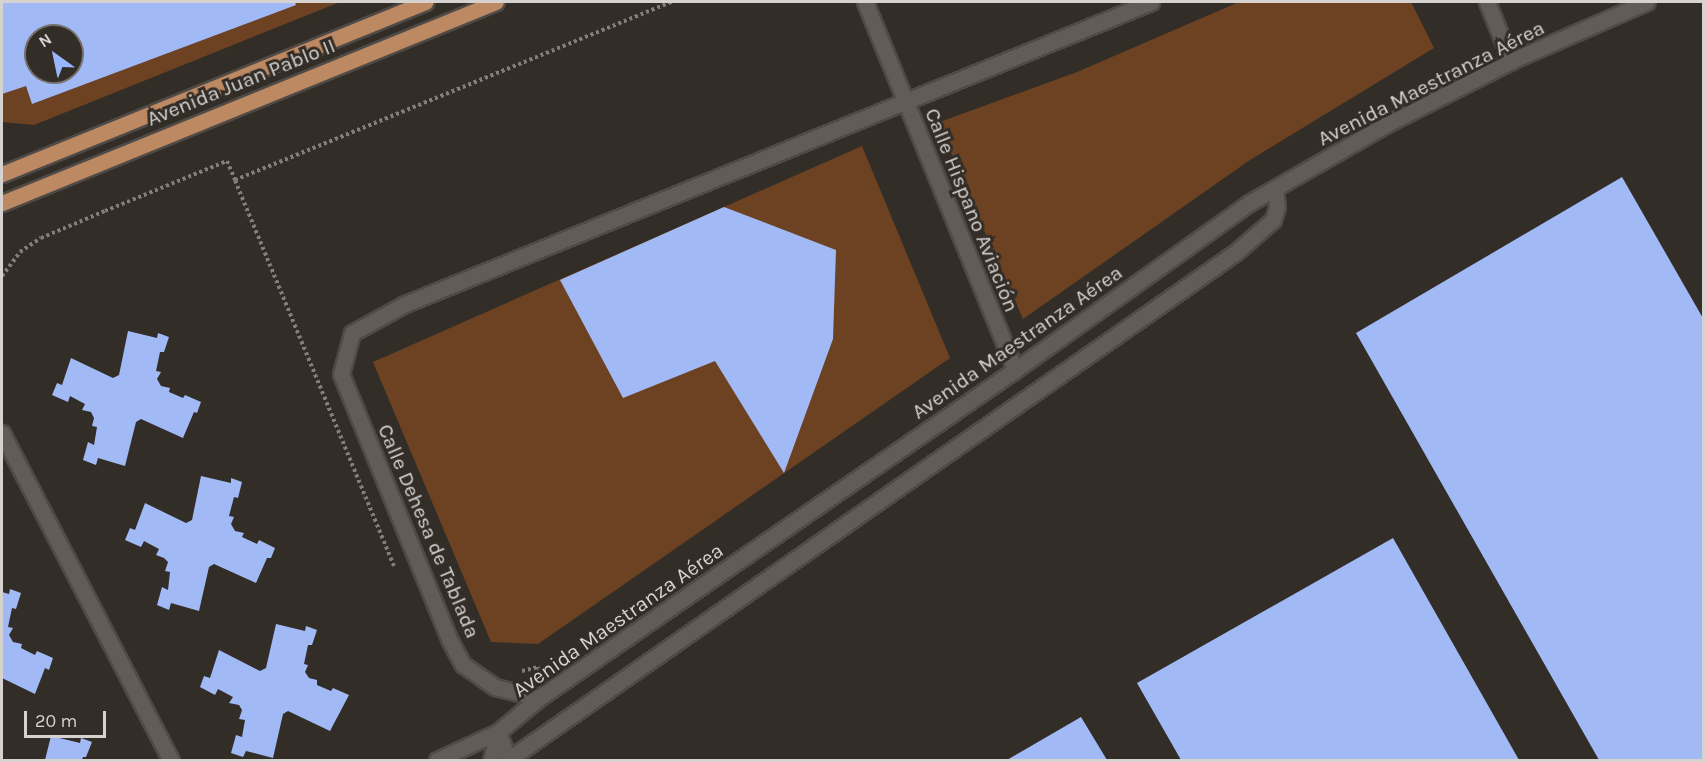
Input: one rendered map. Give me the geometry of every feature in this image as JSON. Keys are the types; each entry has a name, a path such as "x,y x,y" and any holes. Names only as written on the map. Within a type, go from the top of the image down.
{"main road":[{"name":"Avenida Juan Pablo II","path":"2,174 426,2"},
{"name":"Avenida Juan Pablo II","path":"2,203 496,2"}],"street":[{"name":"Calle Hispano Aviación","path":"865,2 1015,370"},
{"name":"Calle Hispano Aviación","path":"903,99 1151,2"},
{"path":"1487,2 1511,62"},
{"name":"Avenida Maestranza Aérea","path":"437,760 498,732 539,699 1015,370 1249,204 1387,124 1511,62 1647,2"},
{"name":"Calle Dehesa de Tablada","path":"539,699 495,687 463,665 450,641 342,374 352,333 405,304 903,99"},
{"path":"498,732 509,760 1236,252 1273,220 1277,207 1275,189"},
{"path":"2,433 171,760"},
{"path":"490,760 498,732"}],"path":[{"path":"235,180 672,2"},
{"path":"2,276 20,252 41,238 227,161 395,570"}],"shaded area":[{"path":"2,2 340,2 34,125 2,122"},
{"path":"1239,2 1411,2 1434,48 1250,160 1023,319 937,123 1077,72"},
{"path":"862,146 950,358 538,644 491,642 373,362"}],"building":[{"path":"2,2 295,2 296,5 32,104 26,86 2,94"},
{"path":"1622,177 1704,320 1704,760 1599,760 1356,333"},
{"path":"724,207 836,250 833,339 784,473 715,361 623,398 560,280"},
{"path":"128,331 157,338 158,333 169,337 164,352 160,352 156,371 161,372 157,379 161,386 170,388 169,392 183,398 185,395 201,402 183,438 141,419 136,422 125,466 98,458 96,465 83,460 88,442 94,445 97,427 92,426 94,418 91,412 82,410 85,404 70,396 68,402 52,395 57,383 62,385 71,358 113,378 119,375"},
{"path":"201,476 231,483 231,478 242,482 238,498 234,497 229,516 234,517 231,524 235,531 244,533 242,537 257,544 259,540 275,548 271,558 267,558 256,583 214,564 209,567 199,611 171,603 169,610 157,605 162,587 168,590 170,572 165,571 168,562 156,555 159,549 144,541 141,547 125,540 130,528 135,530 145,503 186,523 192,520"},
{"path":"1393,538 1519,760 1181,760 1137,683"},
{"path":"10,589 21,593 16,609 12,608 8,627 13,628 9,635 13,642 22,644 21,648 35,655 37,651 53,658 49,670 45,668 35,694 2,678 2,592 9,594"},
{"path":"276,624 305,631 306,626 317,630 312,645 308,645 304,664 308,665 305,672 309,678 317,680 317,685 331,691 333,688 349,695 330,731 288,711 283,714 273,758 246,751 243,757 231,753 236,735 242,737 245,720 239,719 242,710 239,705 229,703 233,697 218,689 215,695 200,687 204,676 210,678 219,650 260,671 266,668"},
{"path":"1081,717 1107,760 1007,760"},
{"path":"51,736 80,743 81,738 92,742 86,757 82,760 45,760"}]}
